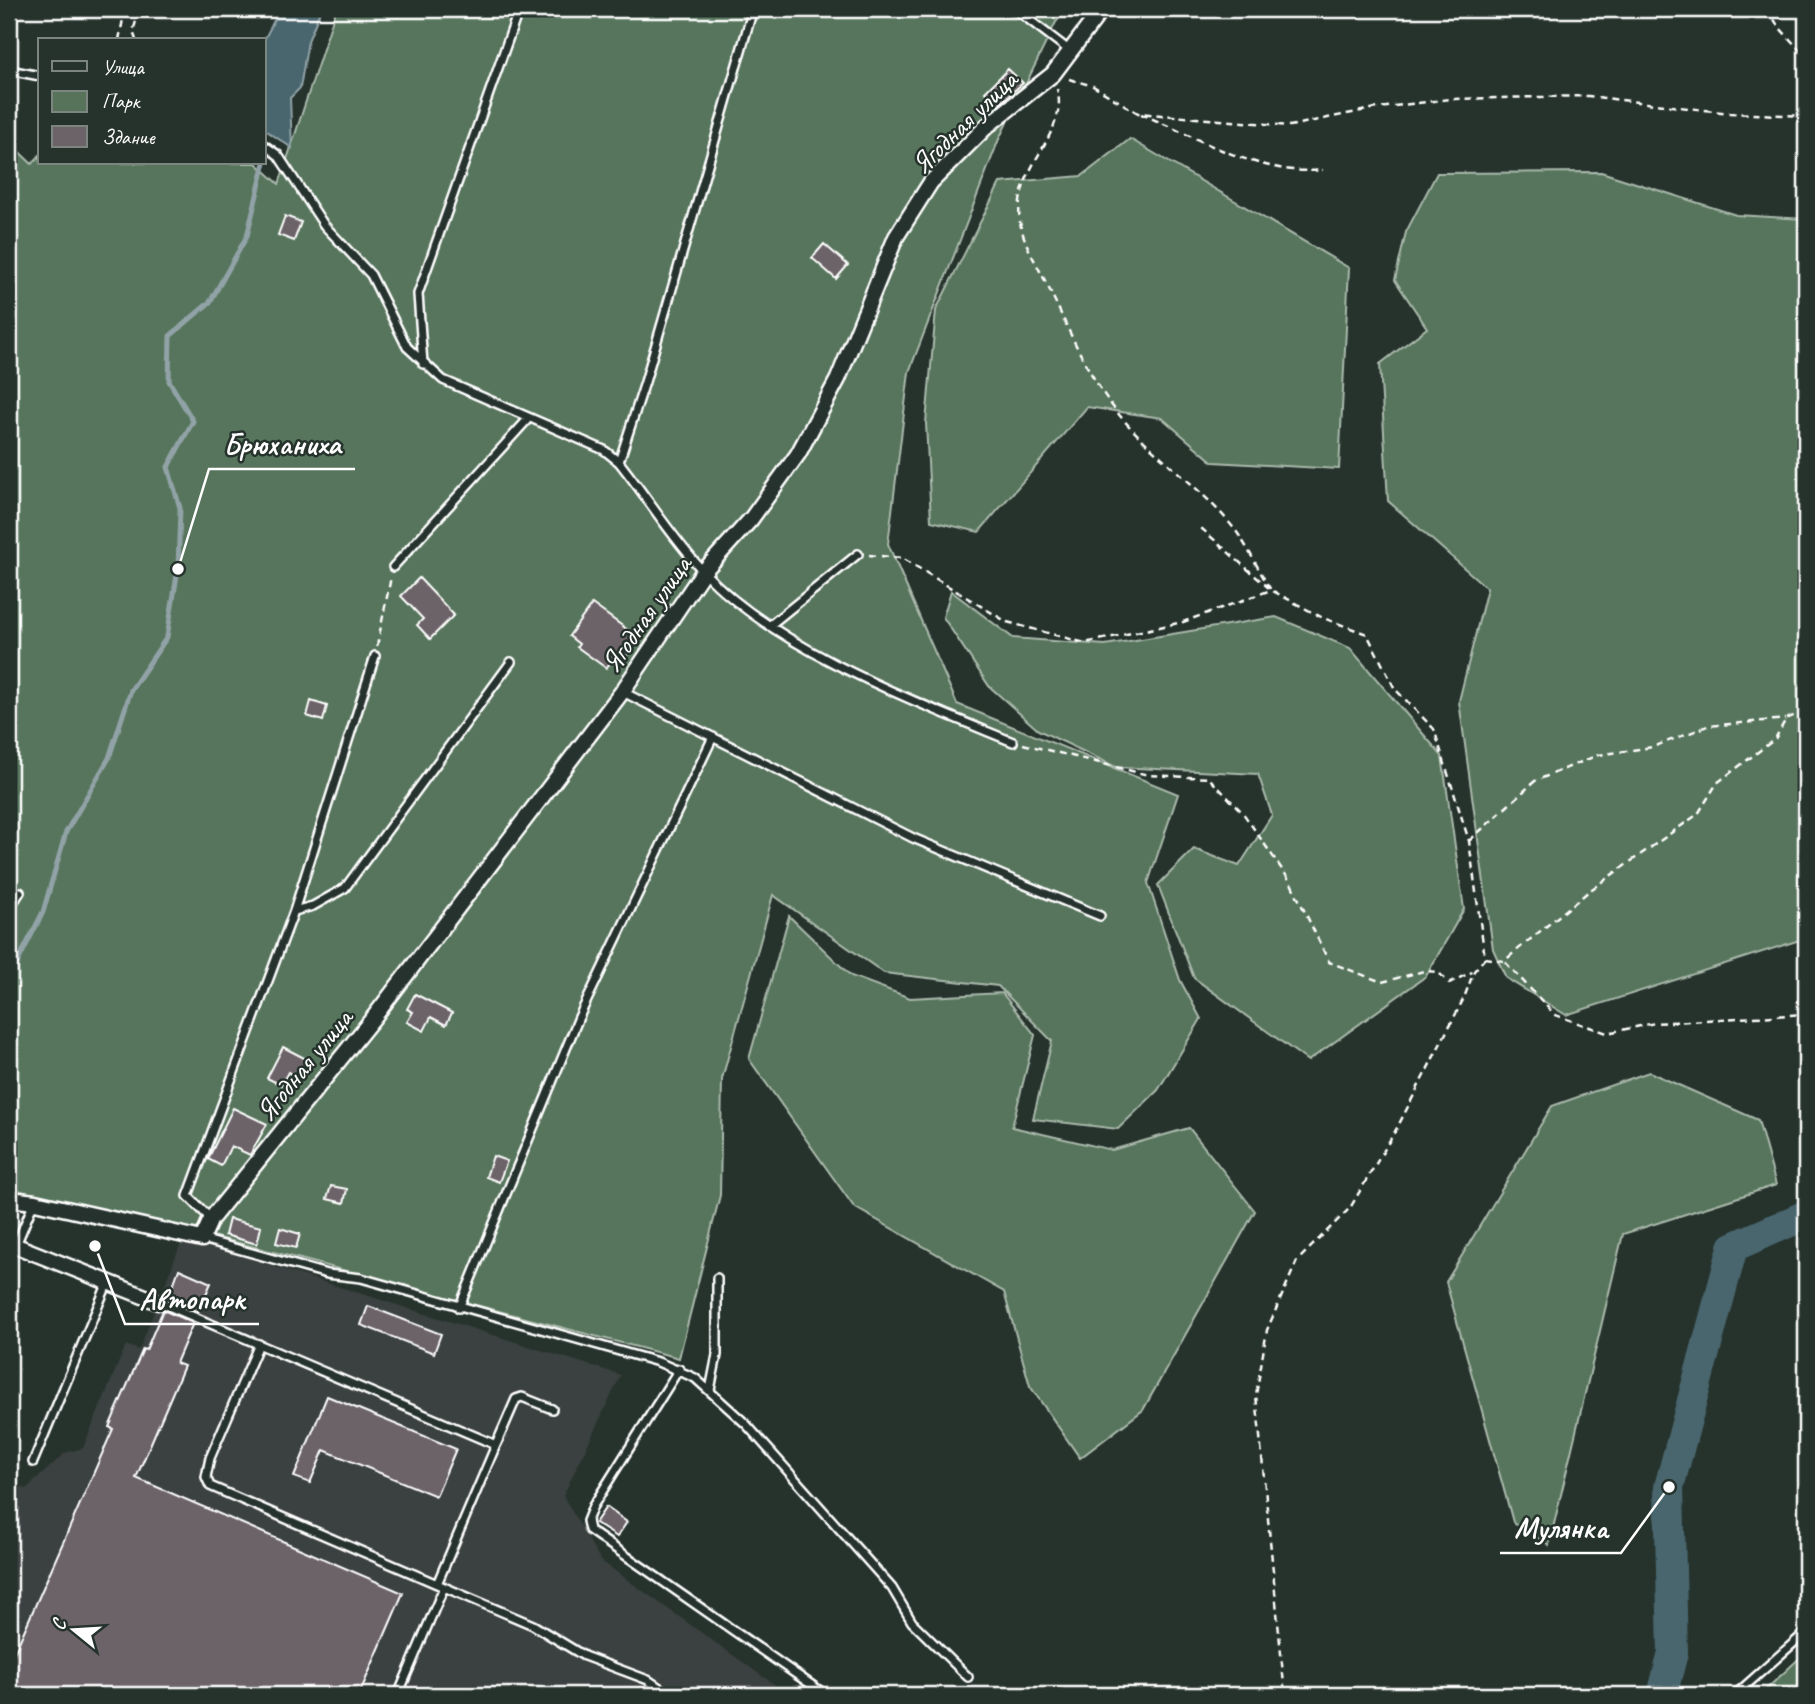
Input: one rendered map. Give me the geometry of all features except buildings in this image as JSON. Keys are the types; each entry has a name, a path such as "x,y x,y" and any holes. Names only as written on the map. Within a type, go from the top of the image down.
{"street":[{"name":"Ягодная улица","path":"202,1239 211,1219 374,1017 622,692 703,572 751,519 798,454 838,379 896,237 931,182 987,126 1052,74 1102,9"},
{"path":"9,1199 34,1202 202,1239"},
{"path":"12,1244 158,1302"}],"lane":[{"path":"423,365 418,294 519,9"},
{"path":"619,462 645,382 753,9"},
{"path":"1015,9 1070,51"},
{"path":"9,70 38,76"},
{"path":"266,146 278,155 324,225 371,275 407,347 423,365 443,380 585,440 619,462 703,572 769,626 894,693 1013,742"},
{"path":"393,567 530,418"},
{"path":"769,626 858,554"},
{"path":"211,1219 188,1196 294,911 375,656"},
{"path":"294,911 313,906 345,888 511,662"},
{"path":"622,692 913,838 1100,916"},
{"path":"459,1308 579,1017 713,737"},
{"path":"9,909 20,892"},
{"path":"12,1244 34,1202"},
{"path":"202,1239 327,1274 361,1278 679,1369 710,1390 746,1424 892,1588 912,1622 968,1677"},
{"path":"710,1390 717,1355 717,1278"},
{"path":"33,1462 108,1282"},
{"path":"158,1302 496,1445"},
{"path":"259,1344 211,1458 206,1477 210,1486 533,1625 584,1656 648,1680 670,1695"},
{"path":"679,1369 593,1506 587,1521 589,1531 826,1695"},
{"path":"398,1695 516,1399 522,1397 552,1409"},
{"path":"1735,1695 1806,1632"}],"path":[{"path":"119,38 125,9"},
{"path":"135,38 133,31 139,9"},
{"path":"1768,9 1778,26 1806,57"},
{"path":"1052,74 1093,86 1138,113 1272,167 1306,172 1323,170"},
{"path":"1052,74 1061,104 1055,123 1020,189 1020,223 1031,252 1087,370 1129,426 1217,509 1237,533 1271,590"},
{"path":"1138,113 1290,126 1371,109 1450,99 1588,96 1730,113 1806,116"},
{"path":"1201,528 1271,590 1323,618 1367,634 1395,689 1434,730 1469,841 1485,958 1474,971 1464,998 1390,1140 1350,1208 1297,1261 1266,1329 1256,1395 1285,1695"},
{"path":"858,554 902,558 1007,622 1085,643 1183,622 1271,590"},
{"path":"375,656 393,567"},
{"path":"1469,841 1535,781 1598,755 1653,747 1708,726 1786,719 1806,711"},
{"path":"1504,961 1589,891 1698,814 1717,783 1775,739 1786,719"},
{"path":"1013,742 1148,775 1209,778 1242,813 1290,881 1329,962 1382,982 1424,971 1438,972 1449,983 1474,971"},
{"path":"1485,958 1504,961 1555,1015 1607,1033 1655,1023 1806,1014"}],"shaded area":[{"path":"183,1238 621,1375 563,1496 601,1561 789,1695 9,1695 9,1481 26,1489 65,1453 83,1448 126,1345 139,1350"}],"green space":[{"path":"336,9 1067,9 1056,22 999,139 909,372 888,544 957,704 1178,794 1148,883 1180,980 1201,1019 1158,1090 1118,1129 1033,1119 1052,1041 998,986 884,973 773,895 722,1079 720,1195 679,1358 216,1237 9,1188 9,142 32,164 38,157 38,164 257,164 279,184"},
{"path":"1130,139 1349,268 1339,469 1213,462 1162,418 1087,407 979,532 931,521 926,423 936,310 1000,183 1082,176"},
{"path":"1601,172 1736,215 1806,219 1806,938 1566,1015 1506,978 1493,949 1459,701 1487,588 1388,501 1380,364 1427,328 1395,280 1406,232 1437,173"},
{"path":"951,591 1013,638 1105,645 1276,617 1350,648 1442,756 1464,909 1426,976 1308,1061 1194,978 1158,885 1194,849 1239,866 1272,815 1258,774 1116,767 1038,730 989,686 943,617"},
{"path":"789,916 851,976 910,998 1002,993 1035,1035 1012,1127 1112,1150 1189,1128 1255,1211 1143,1410 1080,1458 1030,1386 1004,1292 854,1207 749,1059"},
{"path":"1649,1072 1758,1120 1776,1185 1623,1234 1549,1545 1513,1522 1446,1282 1552,1106"},
{"path":"1806,1652 1806,1695 1760,1695"}],"water":[{"path":"280,9 321,9 308,41 300,88 290,98 292,148 266,130 265,38"}],"waterway":[{"path":"9,979 43,912 66,832 109,758 131,690 167,637 178,569 180,508 168,467 193,421 169,381 170,336 210,302 247,236 265,164"},
{"path":"1662,1695 1673,1653 1669,1487 1733,1247 1806,1215"}],"place":[{"name":"Брюханиха","path":"178,569"},
{"name":"Автопарк","path":"95,1246"},
{"name":"Мулянка","path":"1669,1487"}]}
